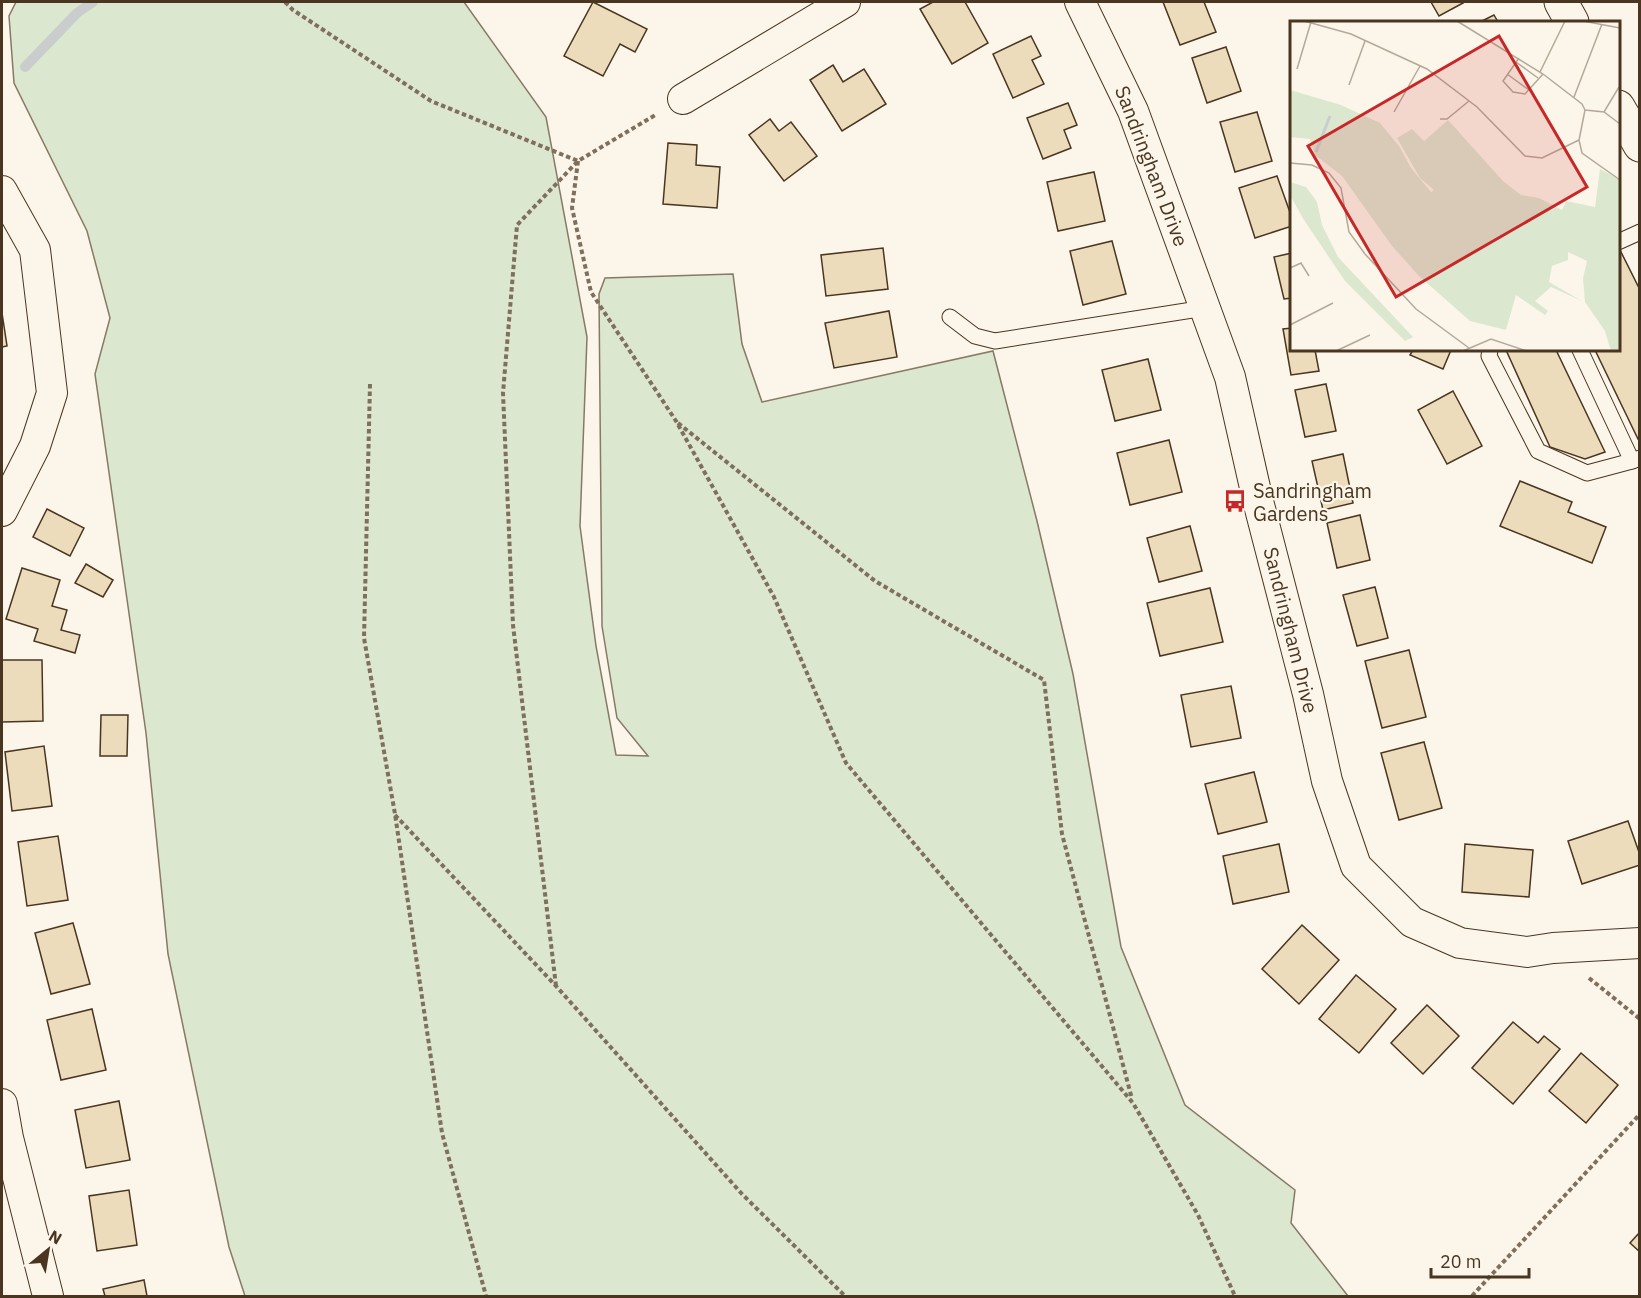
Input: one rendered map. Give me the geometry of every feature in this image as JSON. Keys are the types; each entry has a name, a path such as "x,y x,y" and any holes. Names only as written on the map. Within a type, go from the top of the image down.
{"street":[{"path":"683,99 845,2"},
{"name":"Sandringham Drive","path":"1080,2 1133,111 1230,377 1258,501 1308,694 1327,781 1356,866 1412,922 1460,943 1527,952 1553,948 1640,943"},
{"path":"1561,2 1571,21"},
{"path":"1620,110 1640,145"},
{"path":"2,191 35,250 52,393 35,446 2,511"},
{"path":"2,1104 8,1138 48,1296"}],"lane":[{"path":"1620,241 1640,232"},
{"path":"950,317 975,336 995,341 1205,308"},
{"path":"1490,351 1490,356 1538,451 1587,473 1636,459 1581,351"}],"path":[{"path":"285,2 293,10 431,101 578,161"},
{"path":"556,986 513,625 502,393 517,225 578,161 683,99"},
{"path":"578,161 572,208 591,292 676,421 774,597 846,763 1133,1103 1198,1215 1234,1296"},
{"path":"370,384 364,638 395,814 442,1133 486,1296"},
{"path":"676,421 875,581 1044,680 1062,834 1133,1103"},
{"path":"395,814 556,986 742,1194 845,1296"},
{"path":"1553,948 1640,1019"},
{"path":"1472,1296 1640,1114"}],"green space":[{"path":"16,2 464,2 546,117 587,337 580,526 596,646 616,755 648,756 617,718 602,626 599,294 605,278 733,274 742,344 762,402 993,351 1037,521 1073,674 1121,947 1185,1105 1295,1190 1291,1223 1348,1296 245,1296 229,1247 168,954 146,733 95,374 110,318 87,231 14,83 9,16"}],"building":[{"path":"593,2 647,29 635,52 620,44 603,76 564,56"},
{"path":"933,2 965,2 988,43 952,64 920,9"},
{"path":"1163,2 1204,2 1216,32 1180,45"},
{"path":"1431,2 1462,2 1463,3 1439,16"},
{"path":"1494,15 1497,21 1482,21"},
{"path":"1031,36 1041,56 1032,60 1044,84 1013,98 993,54"},
{"path":"1226,47 1241,91 1207,103 1192,58"},
{"path":"833,65 843,82 864,69 886,104 842,131 810,80"},
{"path":"1068,103 1077,125 1064,130 1071,148 1043,159 1027,118"},
{"path":"1257,112 1272,161 1235,172 1220,122"},
{"path":"770,119 779,131 791,122 817,156 784,181 749,135"},
{"path":"668,143 697,145 696,165 720,167 717,208 663,204"},
{"path":"1094,172 1105,221 1058,231 1047,182"},
{"path":"1277,176 1290,212 1290,227 1255,238 1239,188"},
{"path":"1112,241 1126,294 1083,305 1070,251"},
{"path":"883,248 888,289 826,296 821,255"},
{"path":"1620,250 1640,290 1640,438 1638,439 1595,351 1620,351"},
{"path":"1290,253 1290,298 1284,299 1274,257"},
{"path":"889,311 897,357 834,368 825,323"},
{"path":"2,313 7,346 2,347"},
{"path":"1290,328 1290,351 1315,351 1319,371 1291,375 1283,329"},
{"path":"1412,351 1451,351 1443,369 1410,355"},
{"path":"1506,351 1556,351 1605,452 1585,459 1550,447"},
{"path":"1148,359 1161,410 1115,421 1102,370"},
{"path":"1326,384 1336,431 1305,437 1295,390"},
{"path":"1453,391 1482,446 1447,464 1418,410"},
{"path":"1169,440 1182,492 1130,505 1117,453"},
{"path":"1343,454 1353,503 1323,510 1312,461"},
{"path":"1520,481 1572,502 1568,512 1606,527 1592,563 1500,526"},
{"path":"47,509 84,528 70,556 33,537"},
{"path":"1360,515 1370,560 1337,568 1327,523"},
{"path":"1190,526 1202,571 1159,582 1147,538"},
{"path":"86,564 113,580 103,597 75,583"},
{"path":"22,568 60,580 52,606 67,610 61,630 80,635 75,653 34,641 38,629 6,619"},
{"path":"1375,587 1388,638 1357,646 1343,595"},
{"path":"1210,588 1223,642 1160,656 1147,603"},
{"path":"1409,650 1426,717 1382,728 1365,661"},
{"path":"2,660 42,660 43,721 2,722"},
{"path":"1231,686 1241,738 1191,747 1181,695"},
{"path":"101,715 128,715 127,756 100,756"},
{"path":"1424,742 1442,808 1399,820 1381,753"},
{"path":"44,746 52,806 12,811 5,752"},
{"path":"1254,772 1267,822 1218,834 1205,784"},
{"path":"1628,821 1640,855 1640,865 1582,884 1568,841"},
{"path":"58,836 68,900 27,906 18,842"},
{"path":"1279,844 1289,892 1233,904 1223,856"},
{"path":"1465,844 1533,850 1529,897 1462,892"},
{"path":"73,923 90,984 51,994 35,933"},
{"path":"1302,925 1339,960 1299,1004 1262,969"},
{"path":"1356,975 1396,1009 1359,1053 1319,1019"},
{"path":"1427,1005 1459,1036 1423,1074 1391,1043"},
{"path":"92,1009 106,1070 61,1080 47,1020"},
{"path":"1513,1022 1538,1043 1544,1036 1560,1049 1513,1104 1472,1068"},
{"path":"1581,1053 1618,1085 1586,1123 1549,1091"},
{"path":"119,1101 130,1160 86,1168 75,1110"},
{"path":"129,1190 137,1245 97,1251 89,1196"},
{"path":"1640,1232 1640,1252 1630,1243"},
{"path":"144,1280 147,1296 105,1296 103,1289"}],"waterway":[{"path":"25,67 77,13 93,2"}],"place":[{"name":"Sandringham Gardens","path":"1235,501"}]}
